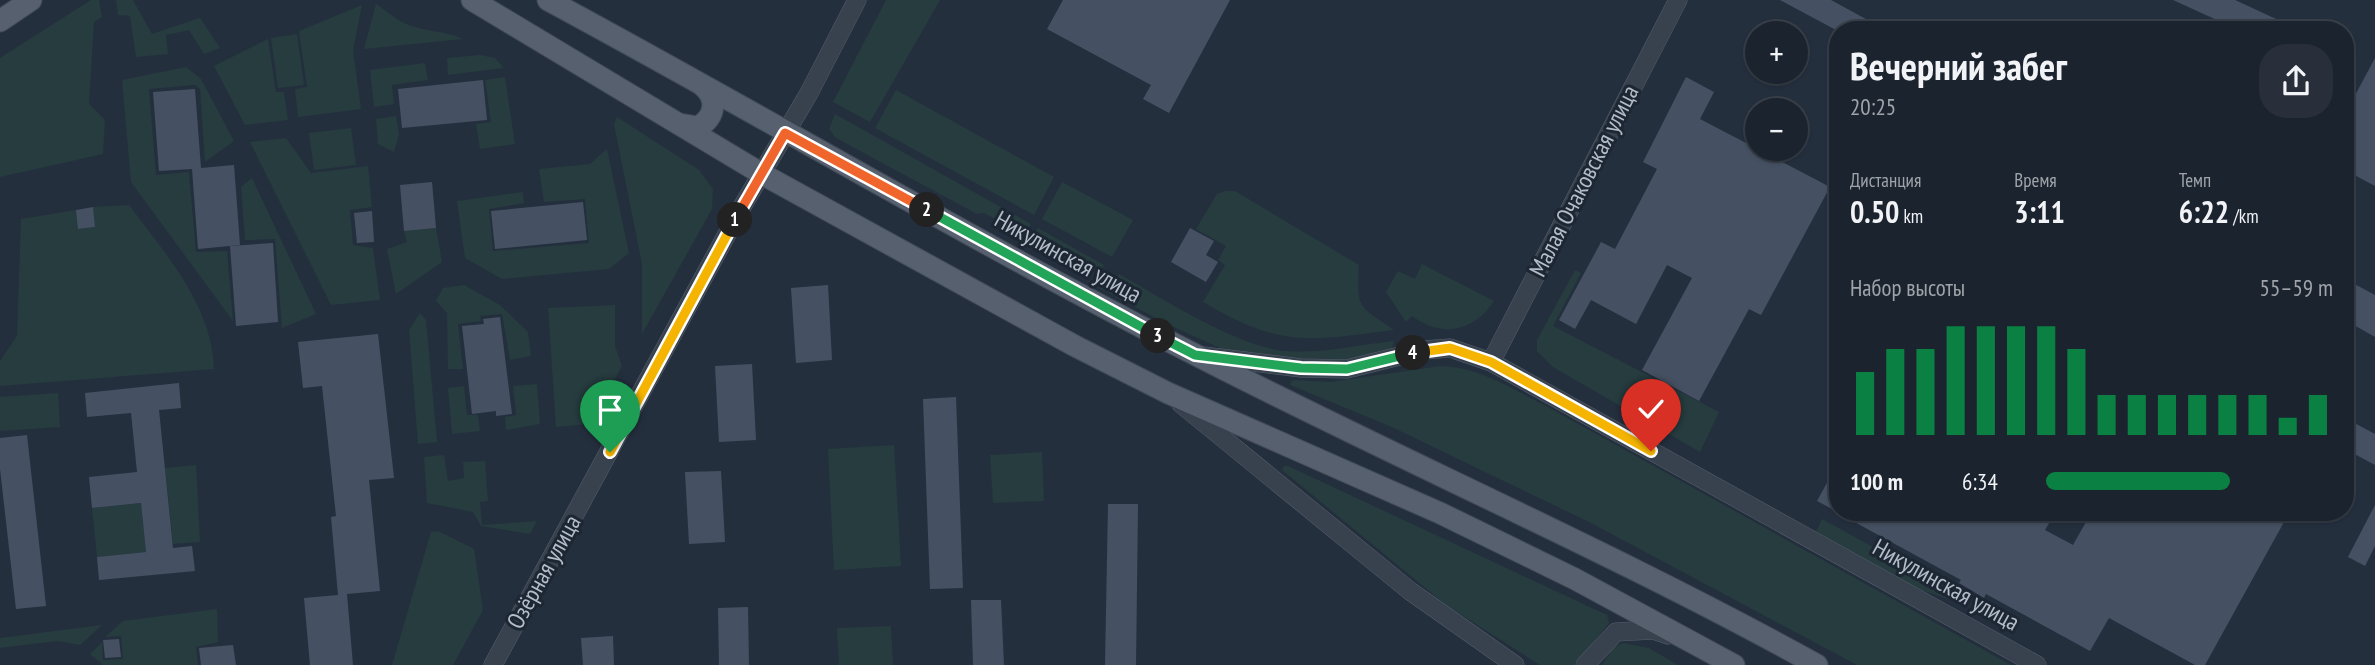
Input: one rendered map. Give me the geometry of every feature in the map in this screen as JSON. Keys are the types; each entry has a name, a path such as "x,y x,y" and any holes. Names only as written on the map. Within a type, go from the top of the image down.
{"main road":[{"path":"0,21 31,0"},
{"path":"472,0 762,174 1075,346 1168,393 1440,513 1575,579 1734,665"},
{"name":"Никулинская улица","path":"548,0 785,133 1195,355"},
{"path":"677,124 691,128 709,118 713,111 712,96 702,85"},
{"path":"1195,355 1727,615 1817,665"}],"street":[{"name":"Озёрная улица","path":"493,665 857,0"},
{"name":"Малая Очаковская улица","path":"1491,362 1678,0"},
{"name":"Никулинская улица","path":"1195,355 1301,368 1347,369 1423,350 1450,348 1491,362 2036,665"},
{"path":"1168,393 1410,591 1515,665"},
{"path":"1585,665 1616,632 1653,630 1698,645"}],"green space":[{"path":"91,0 99,0 102,17 94,22 89,104 105,120 103,154 0,177 0,58"},
{"path":"116,0 133,0 152,34 200,18 220,48 204,54 189,30 166,35 168,54 136,57 130,16 118,15"},
{"path":"886,0 940,0 870,122 833,102"},
{"path":"376,4 411,26 463,39 364,49"},
{"path":"362,5 353,50 361,109 298,117 295,89 307,87 299,31"},
{"path":"297,34 304,85 278,88 271,38"},
{"path":"268,39 276,92 284,92 288,120 245,125 214,66"},
{"path":"480,55 495,58 504,68 448,75 447,58"},
{"path":"425,63 428,80 392,85 394,104 374,107 370,70"},
{"path":"186,67 201,79 234,141 205,162 200,89 195,85 149,89 156,175 189,172 196,252 227,251 233,321 131,182 122,80"},
{"path":"505,77 515,144 480,149 476,124 491,122 485,80"},
{"path":"896,90 1054,177 1034,215 875,128"},
{"path":"835,114 1031,224 1025,235 984,213 977,214 836,138 829,129"},
{"path":"396,116 399,134 394,152 378,144 376,119"},
{"path":"617,117 699,170 713,189 712,209 642,334 642,264 614,124"},
{"path":"351,128 356,165 314,170 309,133"},
{"path":"286,138 311,173 368,166 372,207 350,210 353,245 373,248 380,300 331,305 250,142"},
{"path":"607,149 629,253 609,269 502,279 465,258 457,201 523,192 524,203 489,209 493,251 589,243 585,199 544,202 539,169 590,164"},
{"path":"252,178 316,314 282,328 275,239 245,240 241,187"},
{"path":"1062,182 1133,220 1112,257 1042,219"},
{"path":"1235,191 1359,265 1358,291 1362,305 1394,330 1317,338 1275,334 1230,317 1203,302 1225,265 1218,260 1226,246 1196,229 1217,194"},
{"path":"129,205 172,262 196,302 205,323 214,369 0,386 0,361 17,336 21,219 76,210 79,229 95,227 93,207"},
{"path":"436,228 442,262 396,294 387,249 407,242 404,231"},
{"path":"1038,228 1104,265 1101,270 1090,270 1032,239"},
{"path":"1422,264 1494,301 1477,320 1456,328 1434,327 1412,316 1406,322 1386,292 1398,271 1415,279"},
{"path":"1575,270 1581,273 1553,326 1719,412 1700,452 1553,367 1537,351 1537,340"},
{"path":"1119,274 1200,320 1267,348 1313,351 1394,341 1391,352 1373,363 1251,362 1167,324 1086,281 1112,280"},
{"path":"464,285 500,305 528,332 531,356 510,360 502,314 480,316 481,321 458,324 463,369 448,369 447,313 436,301 443,288"},
{"path":"615,305 615,346 622,366 590,424 556,427 548,308"},
{"path":"420,313 426,320 437,442 418,444 409,330"},
{"path":"1440,366 1469,370 1522,393 2011,665 1857,665 1591,523 1392,427 1290,385 1292,380 1331,382"},
{"path":"537,384 540,424 506,430 505,417 516,415 513,386"},
{"path":"464,386 467,415 478,415 480,431 452,434 448,388"},
{"path":"58,393 60,427 0,431 0,397"},
{"path":"894,445 901,566 834,570 828,449"},
{"path":"1042,452 1044,501 993,503 990,455"},
{"path":"444,455 448,481 464,478 463,462 485,461 488,501 480,502 482,525 537,521 530,534 481,526 473,512 427,503 424,457"},
{"path":"196,465 200,542 173,544 165,468"},
{"path":"1284,466 1607,615 1609,623 1575,665 1540,665 1446,605 1282,470"},
{"path":"141,503 146,552 97,557 92,508"},
{"path":"1822,519 1955,592 1951,600 1915,588 1816,532"},
{"path":"438,531 474,549 483,610 453,665 392,665 431,532"},
{"path":"217,609 218,642 196,647 198,665 103,665 90,654 102,642 103,660 123,659 121,636 105,637 123,621"},
{"path":"102,625 80,645 57,641 0,648 0,638"},
{"path":"891,626 893,665 839,665 837,628"},
{"path":"1623,643 1649,648 1678,665 1602,665 1613,648"}],"building":[{"path":"1063,0 1230,0 1169,113 1143,99 1151,85 1047,29"},
{"path":"1780,0 1831,0 1870,21 1829,21 1829,26"},
{"path":"2173,0 2235,0 2280,21 2219,21"},
{"path":"2375,58 2375,186 2354,175 2354,97"},
{"path":"1686,77 1714,92 1700,119 1745,143 1745,161 1780,161 1829,186 1761,315 1749,309 1699,401 1642,370 1692,278 1667,265 1636,324 1591,300 1575,329 1559,320 1601,242 1615,249 1657,169 1643,162"},
{"path":"483,80 487,120 402,128 398,89"},
{"path":"195,89 201,168 234,165 240,245 198,249 192,169 159,171 153,92"},
{"path":"432,182 436,228 404,231 400,185"},
{"path":"583,202 587,240 495,249 491,211"},
{"path":"93,207 95,227 78,229 76,210"},
{"path":"372,211 374,242 357,243 354,213"},
{"path":"1190,228 1214,241 1206,255 1218,262 1206,282 1171,262"},
{"path":"273,243 278,322 236,326 230,246"},
{"path":"2354,284 2375,295 2375,337 2354,325"},
{"path":"828,285 832,360 796,363 791,288"},
{"path":"500,317 512,414 496,416 496,411 472,414 462,326 484,324 483,319"},
{"path":"378,334 394,478 369,480 380,591 347,594 353,665 310,665 304,598 338,595 331,517 336,516 322,386 303,388 298,342"},
{"path":"752,364 756,440 719,442 715,366"},
{"path":"179,383 181,408 159,410 173,548 192,546 195,571 99,580 97,557 146,552 141,503 92,508 89,477 137,472 131,413 87,417 85,393"},
{"path":"956,397 963,588 930,589 923,399"},
{"path":"2354,423 2375,434 2375,465 2354,454"},
{"path":"27,435 46,606 16,609 0,469 0,438"},
{"path":"721,471 725,542 689,544 685,472"},
{"path":"1828,481 1829,482 1829,507 1817,501"},
{"path":"1108,504 1138,504 1136,665 1105,665"},
{"path":"2375,505 2375,546 2365,566 2348,557"},
{"path":"1853,521 2050,521 2045,530 2073,545 2086,521 2285,521 2205,665 2195,665 2109,618 2090,651 1986,594 1984,598 1959,583 1961,580"},
{"path":"971,600 1001,600 1004,665 973,665"},
{"path":"748,607 749,665 719,665 718,608"},
{"path":"613,636 614,665 583,665 581,638"},
{"path":"119,639 121,657 105,658 103,640"},
{"path":"233,645 236,665 201,665 199,648"}],"route":[{"path":"610,452 739,212 785,133 1195,355 1301,368 1347,369 1423,350 1450,348 1491,362 1651,451"}]}
